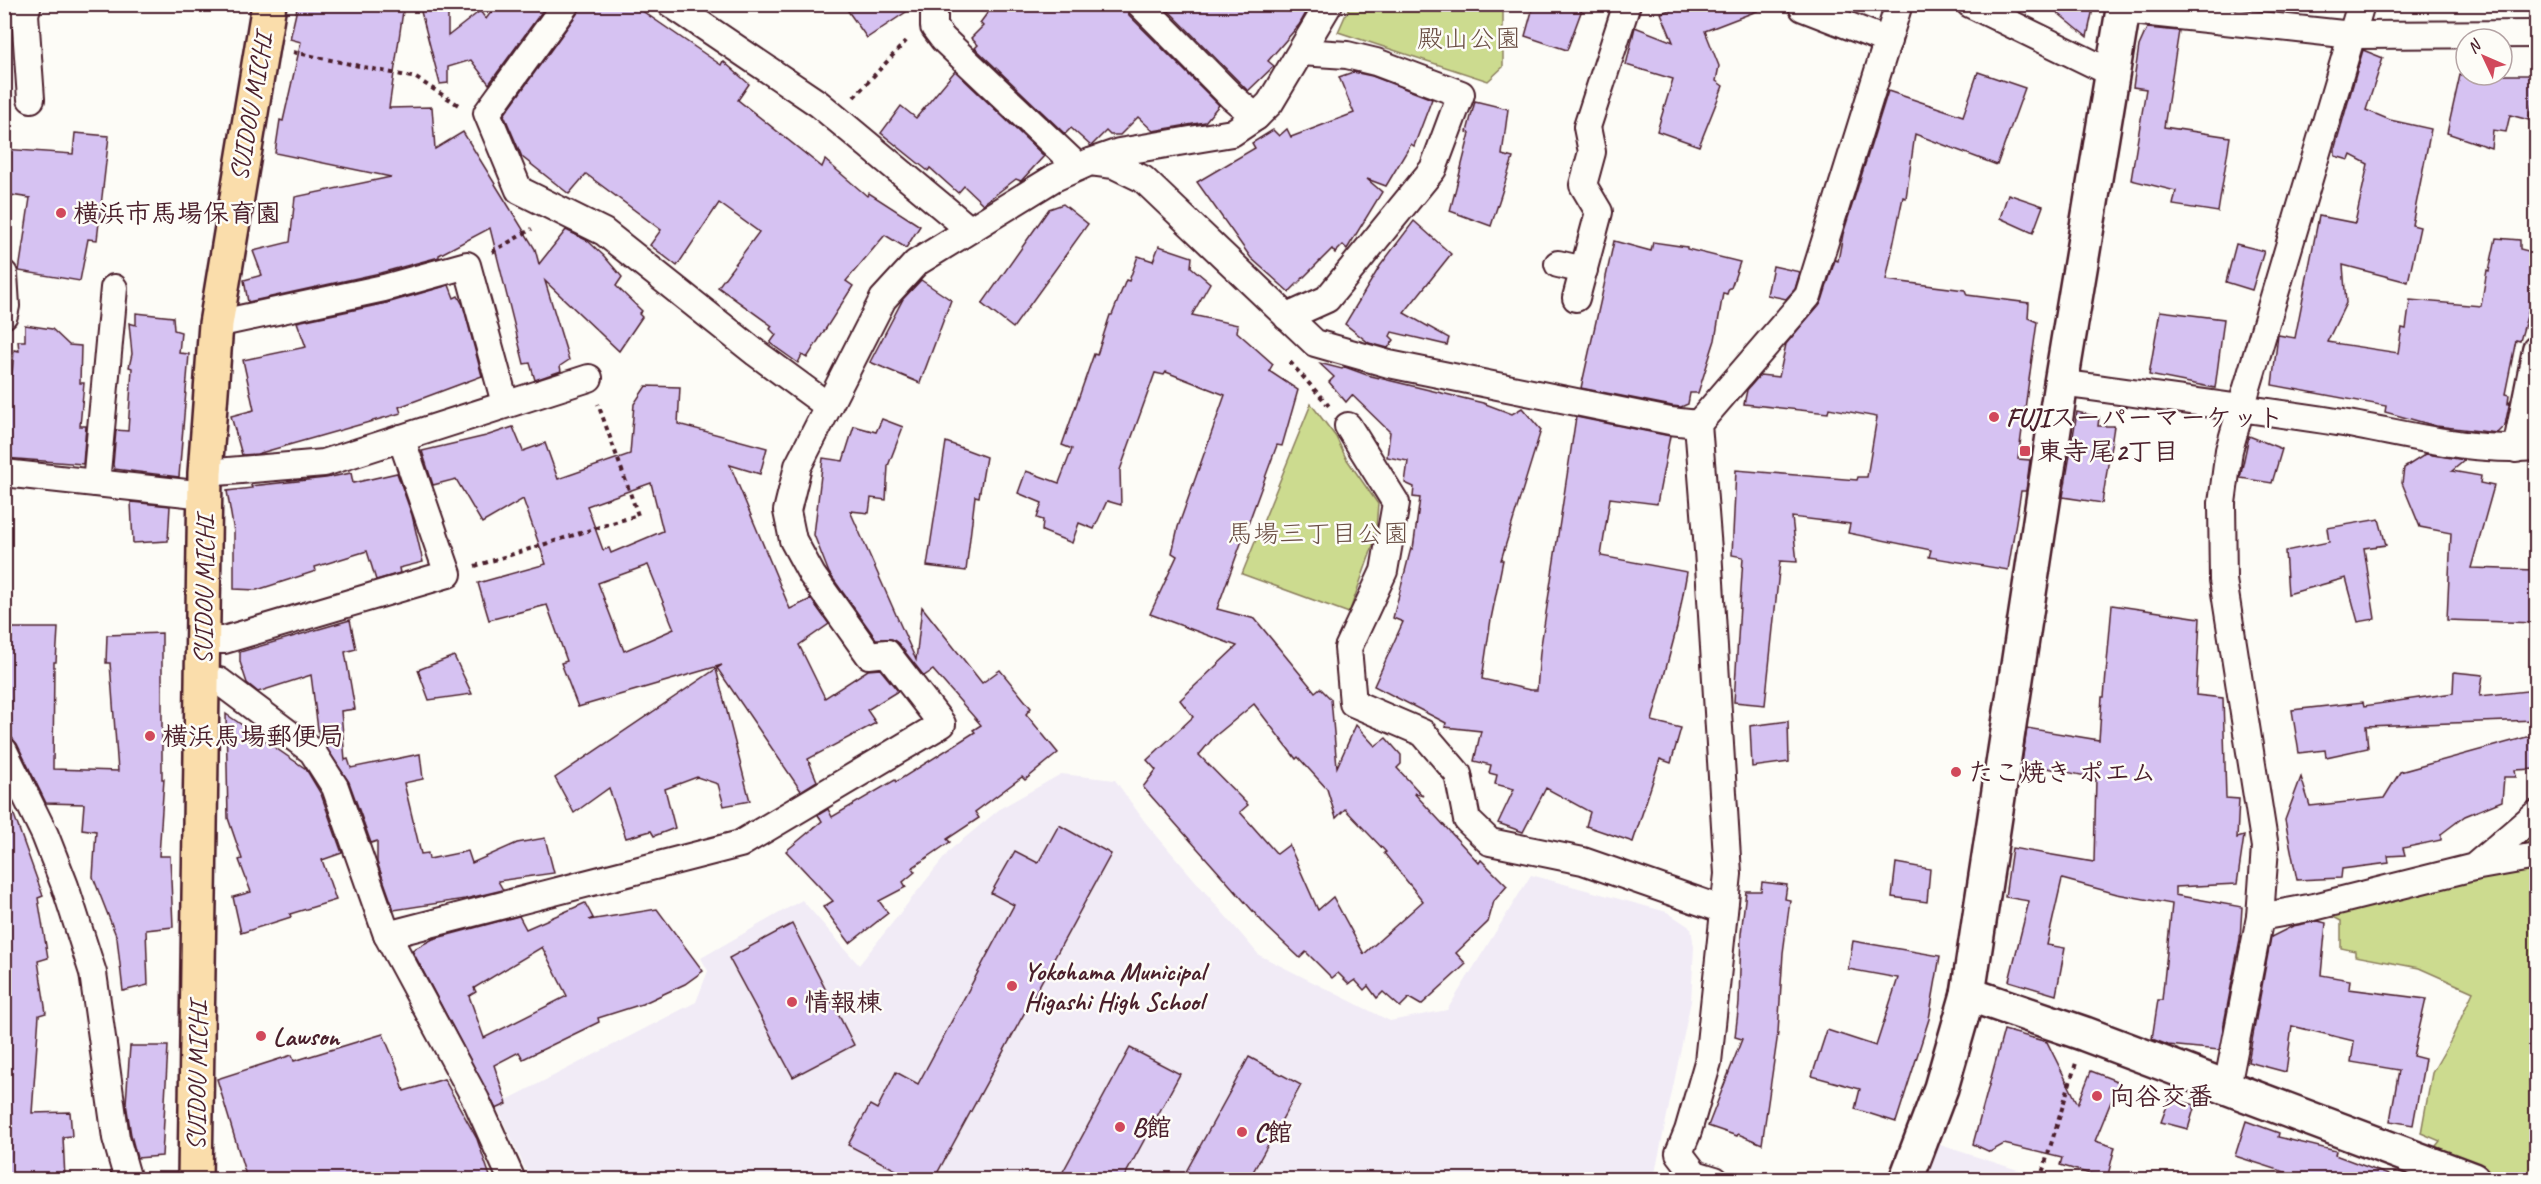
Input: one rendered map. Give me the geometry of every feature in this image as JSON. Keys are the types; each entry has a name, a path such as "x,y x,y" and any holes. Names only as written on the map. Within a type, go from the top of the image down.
{"main road":[{"name":"SUIDOU MICHI","path":"195,1179 205,484 216,324 269,4"}],"street":[{"path":"28,4 25,14 31,99"},
{"path":"566,4 487,113 519,190 604,232 756,353 828,406"},
{"path":"671,4 835,117 969,229"},
{"path":"1140,4 1232,97 1256,117"},
{"path":"387,935 740,844 942,724 887,653 868,655 812,575 793,540 788,511 798,466 883,299 916,263 1054,178 1119,152 1232,133 1256,117 1270,103 1329,4"},
{"path":"1576,298 1599,212 1583,185 1592,152 1587,127 1627,4"},
{"path":"1801,4 1803,9 1888,41"},
{"path":"1715,1179 1695,1174 1678,1153 1688,1131 1708,1062 1728,874 1698,424 1808,296 1899,4"},
{"path":"1970,4 2114,74"},
{"path":"2227,1087 2260,917 2265,847 2223,580 2222,503 2229,450 2361,4"},
{"path":"1906,1179 1941,1088 1968,994 2061,383 2114,74 2122,6 2352,35 2536,34"},
{"path":"934,13 934,27 943,39 1084,165 1113,165 1143,180 1315,343 1389,364 1670,421 1698,424"},
{"path":"1287,316 1327,299 1433,169 1461,94 1376,62 1347,55 1301,52"},
{"path":"1558,264 1584,270"},
{"path":"216,324 384,288 467,265 505,403"},
{"path":"4,274 6,306 4,315"},
{"path":"96,483 114,288"},
{"path":"2061,383 2340,423 2403,436 2526,448 2536,349"},
{"path":"4,473 96,483 205,484 324,463 505,403 589,378"},
{"path":"1348,426 1396,503 1384,571 1348,648 1353,703 1423,733 1458,774 1467,820 1490,842 1583,861 1724,910"},
{"path":"204,640 224,640 448,574 401,438"},
{"path":"203,679 219,681 312,751 335,787 387,935 476,1100 512,1179"},
{"path":"4,751 45,835 65,886 93,973 116,1138 128,1179"},
{"path":"2474,867 2536,814"},
{"path":"2260,917 2314,907 2474,867 2536,856"},
{"path":"1968,994 2085,1034 2473,1179"}],"path":[{"path":"835,117 934,13"},
{"path":"261,46 315,55 416,78 479,117 487,113"},
{"path":"467,265 563,212"},
{"path":"1284,355 1348,426"},
{"path":"448,574 639,516 589,378"},
{"path":"2040,1179 2085,1034"}],"shaded area":[{"name":"Yokohama Municipal Higashi High School","path":"1061,774 1115,780 1145,822 1259,955 1390,1021 1447,1010 1531,875 1667,912 1691,928 1694,947 1691,1001 1655,1173 1658,1179 530,1179 498,1110 505,1101 696,1002 708,971 701,958 802,900 859,965 950,850 1001,808"},
{"path":"1934,1143 2021,1171 2019,1179 1922,1180"}],"green space":[{"name":"殿山公園","path":"1350,5 1508,5 1503,10 1503,67 1488,81 1338,32"},
{"name":"馬場三丁目公園","path":"1311,404 1336,437 1346,458 1378,504 1375,540 1349,613 1242,574"},
{"path":"2536,800 2536,1179 2473,1179 2424,1161 2440,1141 2421,1133 2432,1073 2451,1040 2473,992 2419,968 2355,956 2355,951 2341,948 2341,921 2314,907 2499,845"}],"building":[{"path":"298,4 404,4 389,108 432,107 435,149 463,132 535,249 539,264 566,230 588,241 604,256 622,277 616,286 642,311 639,314 642,317 619,351 545,281 569,360 560,366 561,371 535,380 530,363 524,364 490,228 439,257 380,273 248,302 244,280 262,275 253,251 290,242 295,197 391,177 275,153 280,120 283,121 301,42 290,39"},
{"path":"419,4 448,4 448,36 480,11 486,19 497,4 546,6 489,84 471,60 448,67 448,83 440,84"},
{"path":"584,4 632,4 721,65 723,61 749,84 738,100 822,167 825,160 867,196 869,193 920,226 906,248 885,235 846,281 853,286 807,358 802,355 798,363 770,343 776,335 770,329 772,326 718,287 759,232 719,203 677,266 650,245 661,230 586,174 569,194 522,157 504,115"},
{"path":"843,4 918,4 867,38"},
{"path":"994,4 1125,4 1129,15 1219,105 1205,122 1153,131 1138,117 1120,135 1110,135 1106,131 1091,146 1071,128 1065,134 975,48 978,45 971,38 983,26 980,23"},
{"path":"1162,4 1311,4 1299,25 1268,61 1274,66 1248,91"},
{"path":"1534,4 1584,4 1567,50 1525,36"},
{"path":"1688,4 1770,6 1705,31 1719,66 1716,81 1723,86 1699,146 1657,131 1673,79 1626,65 1635,27 1673,42 1661,13"},
{"path":"2047,4 2094,4 2087,37"},
{"path":"2147,28 2179,31 2164,127 2230,137 2218,212 2173,205 2176,191 2131,180 2146,89 2133,87 2139,46"},
{"path":"2363,50 2383,58 2366,110 2390,120 2431,129 2412,225 2420,227 2408,282 2343,265 2346,303 2327,342 2398,353 2402,328 2406,329 2410,300 2481,306 2487,270 2489,271 2496,238 2520,240 2520,249 2536,253 2536,271 2531,302 2520,341 2516,340 2505,394 2509,395 2508,403 2510,401 2505,425 2497,433 2436,426 2385,412 2386,406 2272,385 2278,335 2295,338 2319,216 2355,223 2368,164 2351,155 2349,160 2335,156 2335,147"},
{"path":"955,71 1044,156 1021,181 1016,179 983,204 964,186 958,193 930,168 928,171 881,133 901,106 916,118"},
{"path":"1353,72 1372,76 1432,99 1414,146 1411,144 1386,186 1367,179 1382,192 1347,249 1343,245 1335,253 1332,249 1289,292 1251,258 1197,182 1255,148 1252,143 1273,130 1279,136 1287,129 1291,137 1354,113 1339,77"},
{"path":"1978,72 2025,88 1997,165 1915,134 1906,198 1903,197 1886,280 1965,290 1967,295 2029,303 2028,318 2037,322 2018,459 2030,460 2026,491 2021,491 2008,570 1929,557 1931,550 1848,533 1850,524 1792,517 1797,562 1780,561 1765,705 1734,702 1743,557 1732,555 1736,470 1857,480 1858,477 1867,477 1877,417 1829,408 1828,413 1744,404 1747,390 1760,375 1779,377 1786,344 1822,301 1835,260 1838,261 1843,234 1888,91 1963,116"},
{"path":"2514,75 2536,75 2536,105 2532,105 2529,120 2510,115 2506,132 2493,130 2491,148 2447,133 2457,87 2514,87"},
{"path":"1475,101 1508,109 1502,155 1513,158 1491,226 1450,211 1470,133 1467,132"},
{"path":"75,133 109,136 97,240 88,239 80,281 19,271 30,198 4,194 4,149 73,154"},
{"path":"2008,194 2043,206 2033,233 2000,218"},
{"path":"1063,204 1088,224 1013,328 982,304 1049,209"},
{"path":"1414,221 1451,254 1404,313 1449,338 1447,345 1392,332 1390,336 1394,340 1388,348 1369,343 1345,324 1380,266"},
{"path":"1614,241 1651,251 1653,242 1687,247 1687,249 1740,262 1731,288 1727,294 1723,293 1715,340 1698,393 1690,393 1688,404 1681,407 1581,388"},
{"path":"2236,244 2264,251 2252,290 2226,282"},
{"path":"1159,246 1192,257 1191,267 1210,283 1192,315 1238,325 1237,332 1273,364 1269,371 1298,390 1282,446 1277,445 1217,609 1255,619 1315,692 1320,688 1331,699 1337,767 1356,725 1375,746 1386,738 1401,755 1401,764 1397,768 1423,796 1414,793 1479,863 1481,860 1507,886 1494,901 1488,922 1456,953 1466,964 1421,1005 1409,998 1400,1007 1383,992 1377,998 1368,986 1364,990 1355,980 1349,984 1338,973 1332,978 1306,952 1300,958 1267,927 1143,787 1156,770 1147,760 1193,717 1180,700 1237,646 1150,614 1177,556 1172,553 1178,527 1225,395 1166,372 1164,375 1155,373 1120,470 1121,505 1107,501 1094,529 1079,523 1072,543 1042,531 1043,520 1037,518 1042,503 1018,493 1026,471 1059,483 1072,449 1062,445 1110,315 1112,315 1126,280 1129,281 1138,256 1153,261","holes":["1254,704 1296,759 1298,757 1327,789 1336,818 1345,809 1386,852 1384,853 1423,901 1364,954 1333,897 1318,910 1289,845 1277,854 1240,812 1248,805 1199,755 1214,737"]},
{"path":"1773,266 1800,272 1795,289 1786,299 1767,295"},
{"path":"921,280 951,300 920,383 870,362 903,299"},
{"path":"449,285 454,298 458,296 463,305 482,376 399,407 401,413 257,454 242,455 231,416 254,410 243,360 306,347 297,322 387,303"},
{"path":"2160,311 2224,319 2215,388 2149,375"},
{"path":"136,313 173,317 174,330 181,332 179,353 189,354 179,477 114,469 116,430 128,431 132,368 129,367 132,354 129,323 136,325"},
{"path":"25,325 52,329 69,345 81,346 80,383 84,383 80,426 86,426 83,464 4,458 4,386 7,386 8,374 12,375 14,350 19,351 18,341 25,341"},
{"path":"1319,363 1342,369 1345,367 1367,375 1483,403 1512,414 1522,408 1541,430 1501,560 1503,560 1482,679 1530,690 1537,690 1540,652 1576,417 1670,436 1657,504 1610,498 1601,556 1687,572 1677,627 1652,721 1681,728 1671,763 1660,759 1633,842 1586,826 1590,812 1546,788 1523,832 1498,823 1514,789 1495,784 1497,775 1489,773 1491,765 1474,761 1481,731 1445,727 1446,723 1374,686 1403,622 1393,618 1411,548 1413,549 1420,498 1413,497 1414,487 1405,483 1408,461 1387,457 1390,432 1352,395 1346,402 1329,382 1334,377"},
{"path":"646,386 680,387 678,424 767,448 760,474 730,465 790,609 811,599 829,624 799,645 825,698 868,670 880,669 898,691 867,710 876,723 808,759 817,781 801,791 717,668 722,665 578,707 561,663 567,661 547,605 489,620 478,583 546,564 523,499 482,523 456,479 433,485 422,451 486,436 513,427 523,451 545,443 558,479 630,454 634,404","holes":["651,483 663,531 611,553 609,548 603,550 587,506","648,565 674,629 624,651 598,583"]},
{"path":"2077,412 2099,417 2098,426 2114,426 2102,503 2063,497"},
{"path":"882,419 903,427 888,466 886,500 871,498 869,513 850,511 916,660 922,607 982,683 1000,670 1031,708 1026,714 1058,753 1025,780 1022,777 975,812 979,818 947,839 950,842 912,868 915,872 903,882 906,887 879,901 888,913 850,943 823,907 833,901 786,851 822,821 818,815 828,809 832,817 895,780 896,782 975,732 973,730 981,725 933,670 924,676 898,643 892,639 876,639 829,573 814,535 823,458 843,461 854,426 876,432"},
{"path":"2249,436 2282,449 2272,483 2240,478"},
{"path":"946,442 986,457 979,497 975,496 966,571 927,566"},
{"path":"2426,454 2465,460 2452,471 2481,476 2480,483 2494,486 2471,568 2536,570 2536,623 2447,620 2451,533 2420,527 2402,483 2404,468"},
{"path":"351,473 353,483 397,473 412,515 423,562 399,568 400,573 376,580 367,551 315,567 316,571 257,590 234,589 234,532 227,491"},
{"path":"131,502 170,506 168,541 133,543"},
{"path":"2379,519 2386,545 2364,548 2375,619 2358,622 2346,578 2288,594 2285,551 2329,542 2327,528"},
{"path":"2112,605 2200,618 2196,695 2223,698 2226,798 2239,799 2237,838 2244,836 2237,884 2175,887 2175,895 2242,907 2240,939 2219,1050 2168,1045 2152,1039 2158,1000 2162,1000 2172,904 2117,894 2062,879 2047,945 2065,948 2056,995 2009,981 2029,901 2005,897 2012,848 2094,862 2096,778 2022,763 2027,728 2099,740"},
{"path":"350,620 356,649 345,652 355,709 341,711 345,760 348,759 351,768 420,754 423,779 404,783 421,854 428,853 429,859 468,851 472,863 517,843 545,838 554,873 498,881 503,890 465,899 394,910 377,862 377,841 371,843 349,782 319,737 311,675 258,692 247,683 240,662 240,652"},
{"path":"4,628 58,628 56,662 54,662 53,769 118,771 110,663 106,663 107,635 162,633 162,779 164,779 159,856 170,856 173,927 146,930 148,985 123,991 117,938 93,877 96,831 82,829 84,804 46,803 17,744 12,738 4,736"},
{"path":"454,656 472,694 429,700 418,670"},
{"path":"716,669 750,801 724,806 718,784 697,777 665,789 675,828 654,836 651,831 626,838 609,788 574,813 555,778"},
{"path":"2454,672 2483,675 2480,696 2536,690 2536,720 2366,726 2368,748 2326,757 2325,750 2299,753 2292,710 2363,702 2364,706 2453,693"},
{"path":"226,714 306,769 321,794 342,853 322,860 336,900 290,914 291,917 241,933 233,897 251,892 239,860 242,859 228,818"},
{"path":"1788,721 1789,762 1752,767 1750,726"},
{"path":"2534,735 2534,769 2515,770 2516,777 2504,777 2502,801 2465,816 2441,834 2441,840 2403,848 2405,855 2388,856 2389,863 2342,869 2341,878 2297,880 2285,820 2301,777 2310,806 2384,798 2400,772"},
{"path":"4,786 12,801 9,801 43,896 38,898 48,958 38,961 46,1013 39,1015 32,1113 70,1112 72,1136 63,1137 65,1179 4,1179"},
{"path":"1059,825 1111,854 934,1179 913,1179 848,1145 870,1105 877,1109 896,1072 918,1084 1014,905 991,893 1015,851 1038,863"},
{"path":"1896,863 1930,869 1927,902 1892,897"},
{"path":"1762,882 1787,885 1785,899 1790,900 1783,953 1778,1033 1762,1144 1738,1134 1737,1136 1708,1126 1742,1039 1735,1037 1746,891 1761,891"},
{"path":"585,903 593,918 589,920 657,909 703,971 685,984 642,1004 598,1018 599,1022 523,1059 519,1052 494,1065 507,1104 496,1109 412,950 433,939 519,916 526,929","holes":["542,947 567,996 484,1038 469,996 476,992 474,988"]},
{"path":"2318,921 2326,923 2321,975 2350,980 2349,989 2426,999 2413,1056 2425,1059 2413,1125 2390,1121 2399,1070 2351,1062 2354,1041 2292,1026 2286,1072 2248,1062 2271,937 2293,926"},
{"name":"情報棟","path":"792,924 854,1045 793,1077 729,958"},
{"path":"1853,941 1940,956 1929,1019 1896,1122 1855,1109 1860,1089 1812,1076 1827,1030 1876,1046 1898,978 1848,969"},
{"path":"2004,1030 2047,1042 2078,1104 2091,1071 2119,1082 2095,1141 2115,1147 2107,1179 2060,1165 2062,1158 2004,1144 1990,1152 1973,1144"},
{"path":"383,1034 404,1091 444,1079 477,1139 491,1179 247,1179 217,1079 292,1055 294,1061"},
{"path":"130,1046 168,1046 162,1156 137,1158 126,1103"},
{"name":"B館","path":"1130,1048 1180,1074 1123,1179 1059,1179"},
{"name":"C館","path":"1249,1057 1301,1085 1249,1179 1182,1179"},
{"path":"2170,1098 2195,1105 2188,1129 2161,1122"},
{"path":"2246,1121 2279,1133 2278,1137 2336,1151 2335,1155 2394,1177 2394,1179 2307,1179 2235,1156"}],"place":[{"name":"横浜市馬場保育園","path":"61,213"},
{"name":"FUJIスーパーマーケット","path":"1994,417"},
{"name":"東寺尾2丁目","path":"2025,451"},
{"name":"横浜馬場郵便局","path":"150,736"},
{"name":"たこ焼き ポエム","path":"1956,772"},
{"name":"Yokohama Municipal Higashi High School","path":"1012,986"},
{"name":"情報棟","path":"792,1002"},
{"name":"Lawson","path":"261,1036"},
{"name":"向谷交番","path":"2097,1096"},
{"name":"B館","path":"1120,1127"},
{"name":"C館","path":"1242,1132"}]}
